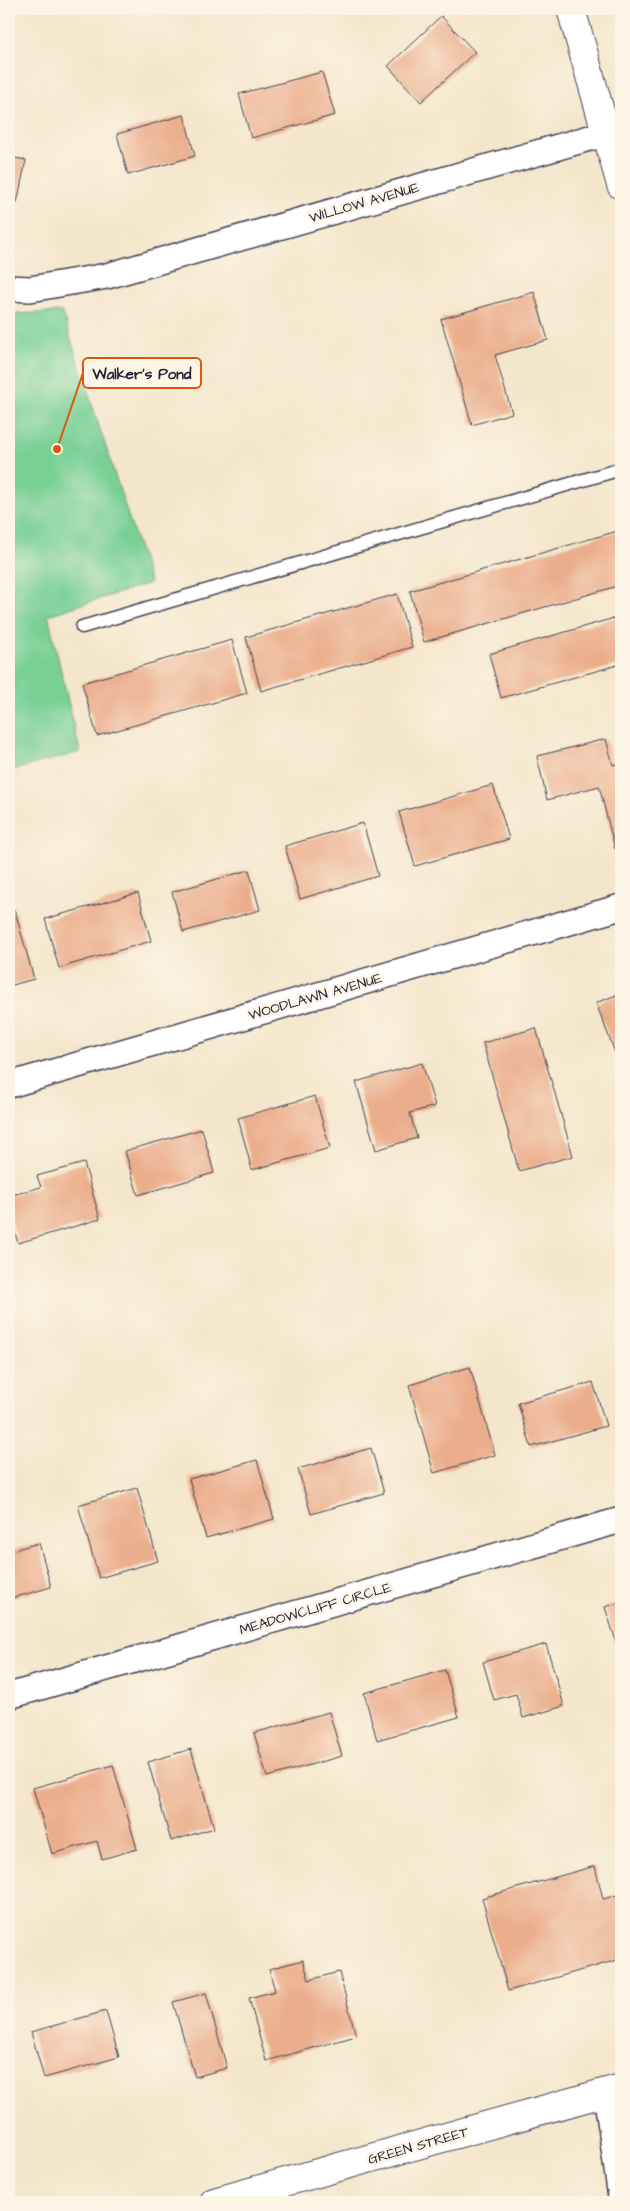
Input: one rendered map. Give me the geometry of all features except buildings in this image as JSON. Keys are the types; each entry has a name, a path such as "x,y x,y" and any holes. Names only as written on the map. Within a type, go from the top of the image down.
{"street":[{"path":"571,9 614,131 621,186"},
{"name":"WILLOW AVENUE","path":"9,288 30,289 107,276 614,131"},
{"name":"WOODLAWN AVENUE","path":"9,1085 621,907"},
{"name":"MEADOWCLIFF CIRCLE","path":"9,1696 621,1520"},
{"path":"614,2090 621,2198"},
{"name":"GREEN STREET","path":"214,2202 614,2090"}],"lane":[{"path":"82,627 621,470"}],"green space":[{"path":"62,312 150,583 48,615 80,752 9,771 9,314"}],"place":[{"name":"Walker's Pond","path":"57,449"}]}
